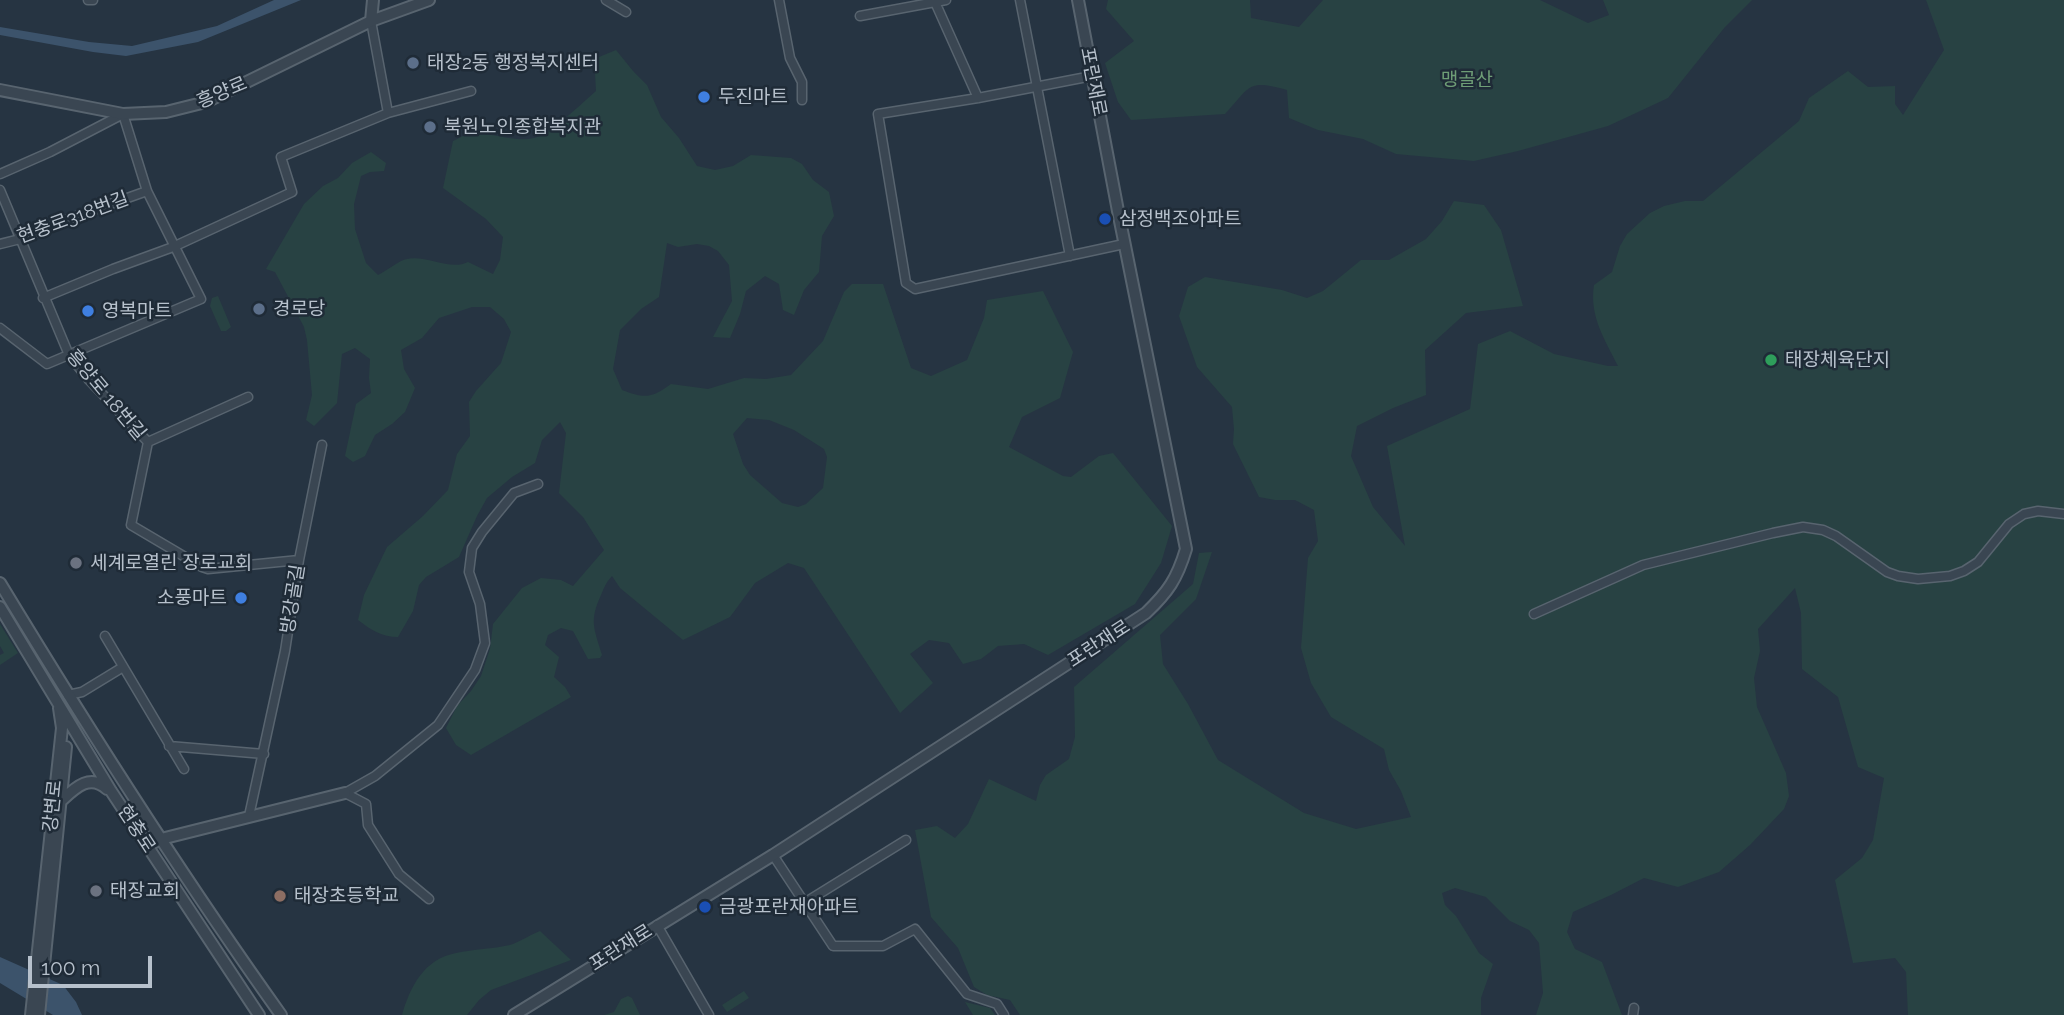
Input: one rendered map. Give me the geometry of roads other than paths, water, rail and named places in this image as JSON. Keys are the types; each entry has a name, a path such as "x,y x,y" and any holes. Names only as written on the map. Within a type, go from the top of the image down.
{"street":[{"name":"흥양로","path":"0,90 123,114 166,112 206,102 371,21 429,0"},
{"path":"607,0 626,12"},
{"path":"779,0 790,58 803,82 802,100"},
{"path":"860,16 946,0"},
{"path":"1020,0 1070,256"},
{"name":"포란재로","path":"514,1015 773,855 1146,613 1164,596 1179,570 1186,549 1078,0"},
{"path":"935,2 978,98"},
{"path":"373,4 371,21 388,113"},
{"path":"1092,76 878,114 906,283 915,289 1124,244"},
{"path":"43,298 173,247 292,192 281,157 388,113 471,91"},
{"path":"0,174 50,152 123,114 147,191 201,299 47,364 0,328"},
{"name":"흥양로 18번길","path":"0,190 69,355 148,442 131,525 208,569 299,560"},
{"name":"현충로318번길","path":"0,244 147,191"},
{"path":"148,442 248,397"},
{"name":"방강골길","path":"249,816 285,651 299,560 322,444"},
{"path":"345,793 375,776 438,724 475,670 485,643 480,604 469,572 472,548 514,493 538,484"},
{"path":"1534,614 1643,565 1803,527 1830,533 1886,572 1898,576 1918,579 1950,576 1978,562 2009,524 2024,514 2038,511 2064,514"},
{"name":"현충로","path":"0,583 111,791 259,1015"},
{"name":"현충로","path":"0,607 281,1015"},
{"path":"105,636 184,769"},
{"path":"66,703 123,667"},
{"name":"강변로","path":"46,915 62,800 66,703"},
{"name":"강변로","path":"46,915 65,727"},
{"path":"169,746 264,754"},
{"path":"62,800 81,784 92,781 102,784 124,809"},
{"path":"345,793 366,804 368,825 399,874 429,899"},
{"name":"현충로","path":"161,839 345,793"},
{"path":"148,848 161,839"},
{"path":"806,902 906,839"},
{"path":"773,855 833,946 883,946 915,929 967,994 997,1004 1004,1015"},
{"path":"31,1015 46,915"},
{"path":"39,1015 46,915"},
{"path":"201,925 212,917"},
{"path":"657,925 709,1015"}],"water":[{"path":"274,0 301,0 198,42 126,56 0,35 0,27 89,42 132,46 217,26"},
{"path":"0,957 63,985 82,1015 53,1015 0,983"}],"place":[{"name":"태장2동 행정복지센터","path":"413,63"},
{"name":"두진마트","path":"704,97"},
{"name":"북원노인종합복지관","path":"430,127"},
{"name":"삼정백조아파트","path":"1105,219"},
{"name":"경로당","path":"259,309"},
{"name":"영복마트","path":"88,311"},
{"name":"태장체육단지","path":"1771,360"},
{"name":"세계로열린 장로교회","path":"76,563"},
{"name":"소풍마트","path":"241,598"},
{"name":"태장교회","path":"96,891"},
{"name":"태장초등학교","path":"280,896"},
{"name":"금광포란재아파트","path":"705,907"}],"park label":[{"name":"맹골산","path":"1467,80"}]}
